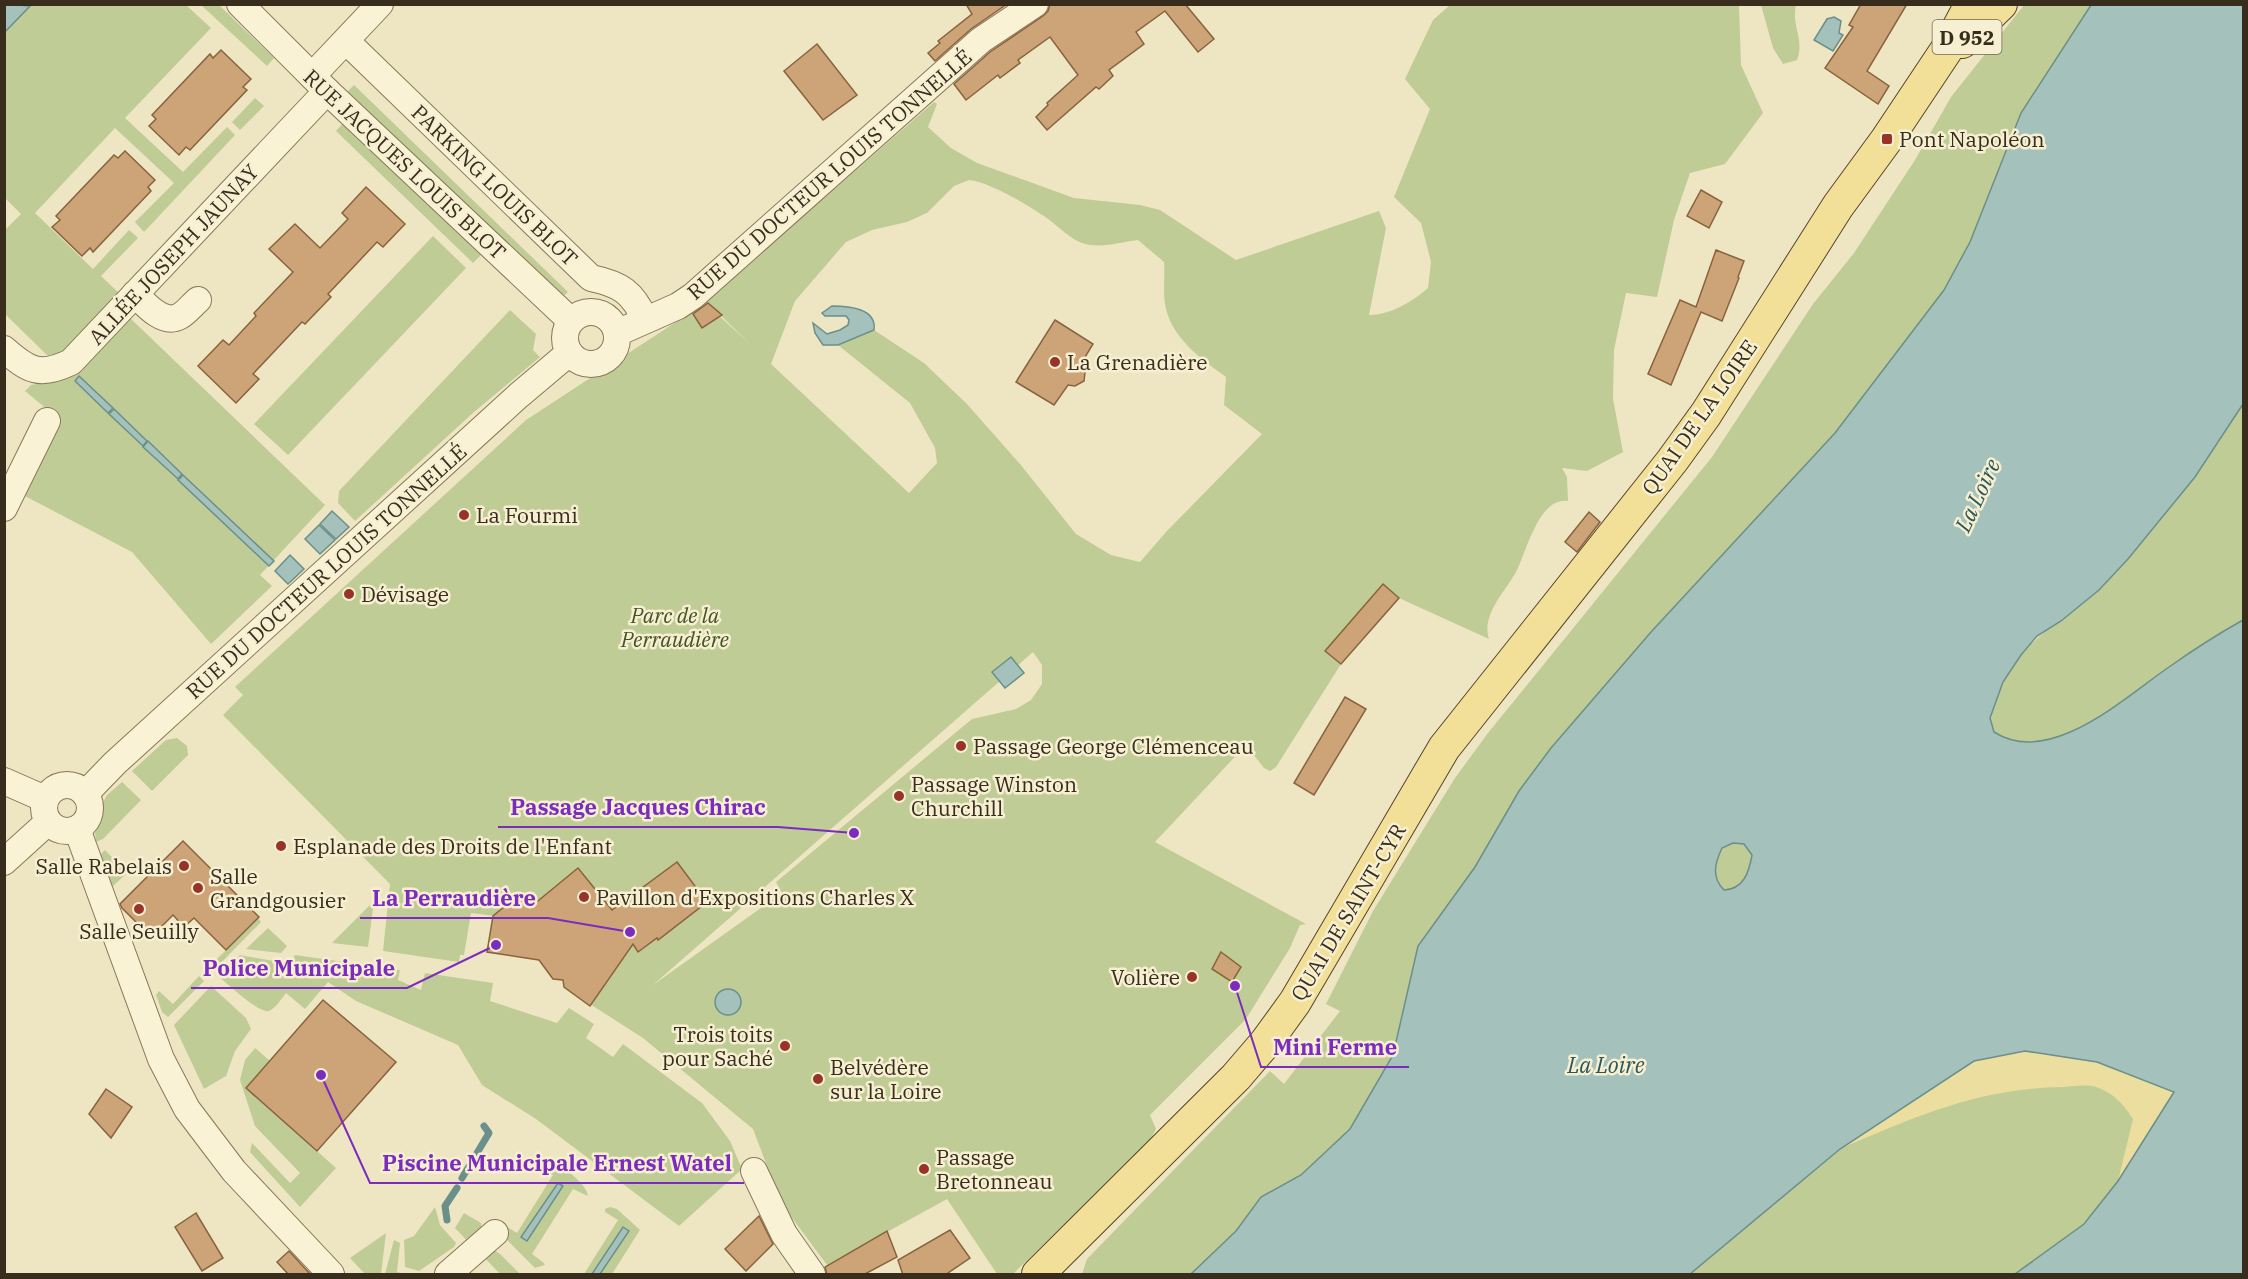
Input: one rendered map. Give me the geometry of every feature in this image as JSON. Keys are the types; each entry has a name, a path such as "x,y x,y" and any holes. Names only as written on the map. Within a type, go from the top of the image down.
{"main road":[{"name":"QUAI DE LA LOIRE","path":"1444,748 1672,461 1706,414 1838,206 1887,139 1933,70 1971,4"},
{"path":"1933,70 1984,4"},
{"name":"QUAI DE LA LOIRE","path":"1933,70 2001,4"},
{"name":"QUAI DE SAINT-CYR","path":"1038,1275 1236,1077 1266,1042 1295,1002 1444,748"}],"street":[{"name":"ALLÉE JOSEPH JAUNAY","path":"4,349 22,365 39,372 55,370 71,362 135,294 320,84 346,41 380,4"},
{"name":"RUE DU DOCTEUR LOUIS TONNELLÉ","path":"617,333 678,306 693,296 981,40 1035,4"},
{"name":"RUE JACQUES LOUIS BLOT","path":"254,9 320,84 571,321"},
{"name":"PARKING LOUIS BLOT","path":"346,41 591,278 613,283 628,293 639,306 645,320"},
{"path":"135,294 155,313 168,319 179,317 198,300"},
{"path":"597,312 613,322 617,333 616,347 612,354 599,364 582,363 569,353 565,336 571,321 578,315 597,312"},
{"name":"RUE DU DOCTEUR LOUIS TONNELLÉ","path":"85,794 115,763 518,396 569,353"},
{"path":"4,508 47,422"},
{"path":"4,781 47,811 56,828 66,831 77,829 87,820 89,813 89,800 78,787 68,784 59,786 51,791 47,811 4,862"},
{"path":"77,829 160,1059 188,1109 234,1172 331,1275"},
{"path":"754,1172 784,1234 812,1275"},
{"path":"448,1275 495,1233"},
{"path":"784,1234 792,1275"}],"green space":[{"path":"29,5 186,5 211,28 125,118 183,172 227,127 235,135 144,232 135,222 174,183 115,128 35,213 93,269 129,230 138,238 101,276 121,295 63,356 52,360 5,314 5,230 21,214 5,198 4,32"},
{"path":"201,5 219,5 274,58 267,66"},
{"name":"Parc de la Perraudière","path":"1450,5 1739,5 1741,65 1763,113 1725,164 1690,173 1674,220 1657,297 1626,293 1614,350 1613,399 1623,452 1587,471 1562,468 1567,477 1568,501 1558,502 1549,507 1541,516 1516,572 1491,613 1487,630 1489,639 1399,598 1383,584 1326,651 1341,664 1276,767 1270,771 1264,768 1246,745 1155,842 1306,924 1300,925 1290,948 1246,1019 1150,1115 1156,1129 1149,1142 1013,1274 997,1274 947,1199 827,1265 781,1203 753,1129 643,1038 593,1006 495,916 471,913 464,955 460,955 459,962 383,951 390,884 223,715 243,695 235,687 526,420 705,303 749,343 706,301 934,102 937,104 928,127 951,148 977,163 1074,198 1140,205 1160,210 1236,260 1379,211 1386,228 1369,315 1393,310 1408,303 1428,288 1431,262 1421,223 1394,197 1430,109 1405,79 1433,20","holes":["969,180 997,189 1018,200 1084,244 1102,245 1138,240 1164,262 1165,304 1173,327 1188,346 1226,377 1224,405 1262,434 1166,532 1140,562 1111,555 1076,534 1020,464 967,404 924,363 874,330 838,345 910,403 935,448 937,463 909,493 771,364 795,301 846,242 872,230 907,222 927,213 954,186","1033,652 1042,665 1042,684 1031,700 1016,709 972,719 776,882 782,893 653,985"]},
{"path":"1761,5 1796,5 1795,20 1800,46 1797,60 1783,64 1773,48"},
{"name":"La Loire","path":"2024,5 2243,5 2014,661 2015,664 2034,641 2103,585 2142,543 2178,498 2243,404 2243,620 2207,641 2243,1274 1082,1274 1087,1259 1270,1071 1284,1084 1340,1011 1326,1004 1373,911 1455,778 1488,733 1712,457 1813,304 1854,253 1915,160 1951,97"},
{"path":"354,85 568,292 561,298 347,92"},
{"path":"255,98 264,106 240,130 232,122"},
{"path":"344,122 482,254 473,263 336,131"},
{"path":"433,236 466,268 288,455 254,424"},
{"path":"510,310 536,334 533,350 540,357 474,412 355,521 338,503 339,491"},
{"path":"130,318 325,505 260,575 272,586 211,644 132,552 23,495 60,420 25,391 31,385 52,381"},
{"path":"177,738 187,746 188,755 152,791 132,771 166,740"},
{"path":"122,782 141,800 103,839 96,842 95,833 101,821 102,804 107,795"},
{"path":"105,850 127,873 111,888 100,855"},
{"path":"374,901 368,947 332,943"},
{"path":"258,918 261,922 213,971 209,967"},
{"path":"268,928 287,946 281,953 246,949"},
{"path":"240,955 290,964 295,955 400,970 398,980 421,990 425,973 493,983 490,1001 557,1023 569,1008 594,1024 586,1038 613,1057 623,1044 702,1103 730,1141 742,1169 679,1226 536,1119 482,1085 458,1045 356,1001 328,982 305,1009 286,993 274,1008 264,1011 218,976"},
{"path":"199,976 204,981 168,1017 162,1012 156,995 159,991 173,1004"},
{"path":"211,986 246,1018 251,1029 235,1051 226,1076 204,1089 174,1025"},
{"path":"255,1048 270,1061 246,1088 336,1168 300,1207 250,1152 252,1143 290,1183 300,1173 255,1126 240,1080 245,1060"},
{"path":"545,1160 557,1164 571,1174 583,1185 588,1196 573,1189 532,1254 545,1265 535,1268 502,1235 504,1225 517,1233 553,1175 540,1166"},
{"path":"435,1207 440,1225 456,1243 454,1247 419,1271 405,1267 404,1240 414,1236"},
{"path":"610,1207 617,1209 640,1230 612,1274 584,1274 618,1220 605,1212 605,1209"},
{"path":"464,1213 481,1223 482,1232 472,1246 455,1228"},
{"path":"386,1233 381,1274 365,1274 350,1258"},
{"path":"394,1240 400,1243 397,1272 406,1274 385,1274"},
{"path":"494,1250 520,1274 500,1274 481,1254"}],"sand":[{"path":"2025,1051 2097,1062 2174,1092 2118,1181 2133,1119 2113,1096 2102,1089 2089,1086 2004,1092 1976,1098 1922,1115 1840,1149 1974,1061"}],"water":[{"path":"4,5 30,6 5,32"},
{"name":"La Loire","path":"2091,5 2243,5 2243,404 2195,477 2128,559 2099,590 2061,621 2037,636 2021,655 2003,682 1990,718 1994,732 2016,741 2039,741 2062,735 2109,710 2187,654 2243,620 2243,1274 2015,1274 2084,1224 2118,1181 2174,1092 2097,1062 2025,1051 1974,1061 1840,1149 1690,1274 1191,1274 1236,1231 1261,1197 1301,1175 1350,1129 1393,1055 1418,946 1475,867 1519,791 1551,748 1651,632 1835,433 1944,290 1970,242 2021,113","holes":["1733,843 1744,844 1752,855 1747,873 1741,883 1724,890 1717,880 1715,870 1722,848"]},
{"path":"1834,17 1841,21 1839,33 1843,35 1833,51 1814,40 1827,19"},
{"path":"832,306 853,308 866,313 874,323 874,330 838,345 823,345 815,333 813,323 827,334 848,325 849,320 846,316 825,316 822,313"},
{"path":"79,376 113,408 108,413 75,381"},
{"path":"114,409 147,441 143,446 109,414"},
{"path":"148,441 182,474 178,479 143,447"},
{"path":"183,475 274,561 269,566 178,480"},
{"path":"332,511 349,527 336,539 320,524"},
{"path":"319,525 335,540 320,554 305,539"},
{"path":"290,555 304,569 288,584 275,571"},
{"path":"1011,657 1024,673 1005,688 992,672"},
{"path":"728,989 737,993 741,1002 737,1011 728,1015 719,1011 715,1002 719,993"},
{"path":"558,1183 563,1186 527,1241 521,1237"},
{"path":"623,1227 629,1231 600,1274 592,1274"}],"building":[{"path":"966,4 1007,4 971,29 935,61 928,53 940,43 938,41 972,14"},
{"path":"1050,4 1185,4 1214,39 1198,52 1165,11 1136,32 1144,44 1109,70 1113,76 1099,89 1096,87 1047,130 1036,117 1048,105 1047,103 1078,75 1050,37 1018,60 1020,63 1000,78 998,75 966,100 954,84 990,52 1043,16"},
{"path":"1861,4 1907,4 1867,71 1889,86 1878,104 1825,68 1853,27 1849,25"},
{"path":"817,44 857,95 823,120 784,71"},
{"path":"221,50 251,79 243,87 247,90 190,150 186,147 179,155 149,126 156,119 152,115 210,54 213,58"},
{"path":"125,151 155,180 148,187 151,191 93,252 90,248 82,256 52,227 60,220 56,216 114,155 118,158"},
{"path":"366,187 405,224 383,247 377,242 328,294 331,297 305,324 302,322 253,374 259,379 236,403 198,366 223,340 229,345 256,316 254,313 293,272 269,249 295,224 320,248 348,219 342,213"},
{"path":"1701,190 1722,202 1709,228 1687,216"},
{"path":"1716,250 1744,261 1739,278 1722,321 1701,312 1671,385 1648,374 1680,300 1696,307"},
{"path":"708,303 722,315 702,328 693,314"},
{"name":"La Grenadière","path":"1055,320 1093,344 1082,362 1085,372 1084,381 1075,386 1068,385 1054,405 1016,382"},
{"path":"1589,512 1600,522 1577,552 1565,542"},
{"path":"1383,584 1399,598 1341,664 1325,651"},
{"path":"1345,697 1366,709 1314,795 1294,783"},
{"path":"183,841 259,917 226,950 194,918 184,927 173,915 151,937 120,904"},
{"path":"677,862 707,902 658,940 657,938 638,952 633,944 590,1006 564,987 563,980 553,979 539,960 487,952 493,916 522,892 533,905 578,868 612,910"},
{"path":"1221,952 1241,967 1232,982 1212,969"},
{"path":"323,1000 396,1062 317,1151 246,1088"},
{"path":"106,1089 132,1107 111,1138 89,1114"},
{"path":"196,1213 223,1258 202,1271 175,1227"},
{"path":"759,1216 773,1244 746,1271 725,1249"},
{"path":"950,1230 970,1258 945,1275 903,1275 898,1260"},
{"path":"887,1231 897,1257 863,1275 827,1275 825,1267"},
{"path":"289,1251 311,1275 289,1275 277,1262"}],"waterway":[{"path":"462,1178 489,1133 484,1126"},
{"path":"447,1220 445,1206 457,1188"}],"place":[{"name":"Pont Napoléon","path":"1887,139"},
{"name":"La Grenadière","path":"1055,362"},
{"name":"La Fourmi","path":"464,515"},
{"name":"Dévisage","path":"349,594"},
{"name":"Passage George Clémenceau","path":"961,746"},
{"name":"Passage Winston Churchill","path":"899,796"},
{"name":"Passage Jacques Chirac","path":"854,833"},
{"name":"Esplanade des Droits de l'Enfant","path":"281,846"},
{"name":"Salle Rabelais","path":"184,866"},
{"name":"Salle Grandgousier","path":"198,888"},
{"name":"Pavillon d'Expositions Charles X","path":"584,897"},
{"name":"Salle Seuilly","path":"139,909"},
{"name":"La Perraudière","path":"630,932"},
{"name":"Police Municipale","path":"496,945"},
{"name":"Volière","path":"1192,977"},
{"name":"Mini Ferme","path":"1235,986"},
{"name":"Trois toits pour Saché","path":"785,1046"},
{"name":"Piscine Municipale Ernest Watel","path":"321,1075"},
{"name":"Belvédère sur la Loire","path":"818,1079"},
{"name":"Passage Bretonneau","path":"924,1169"}]}
